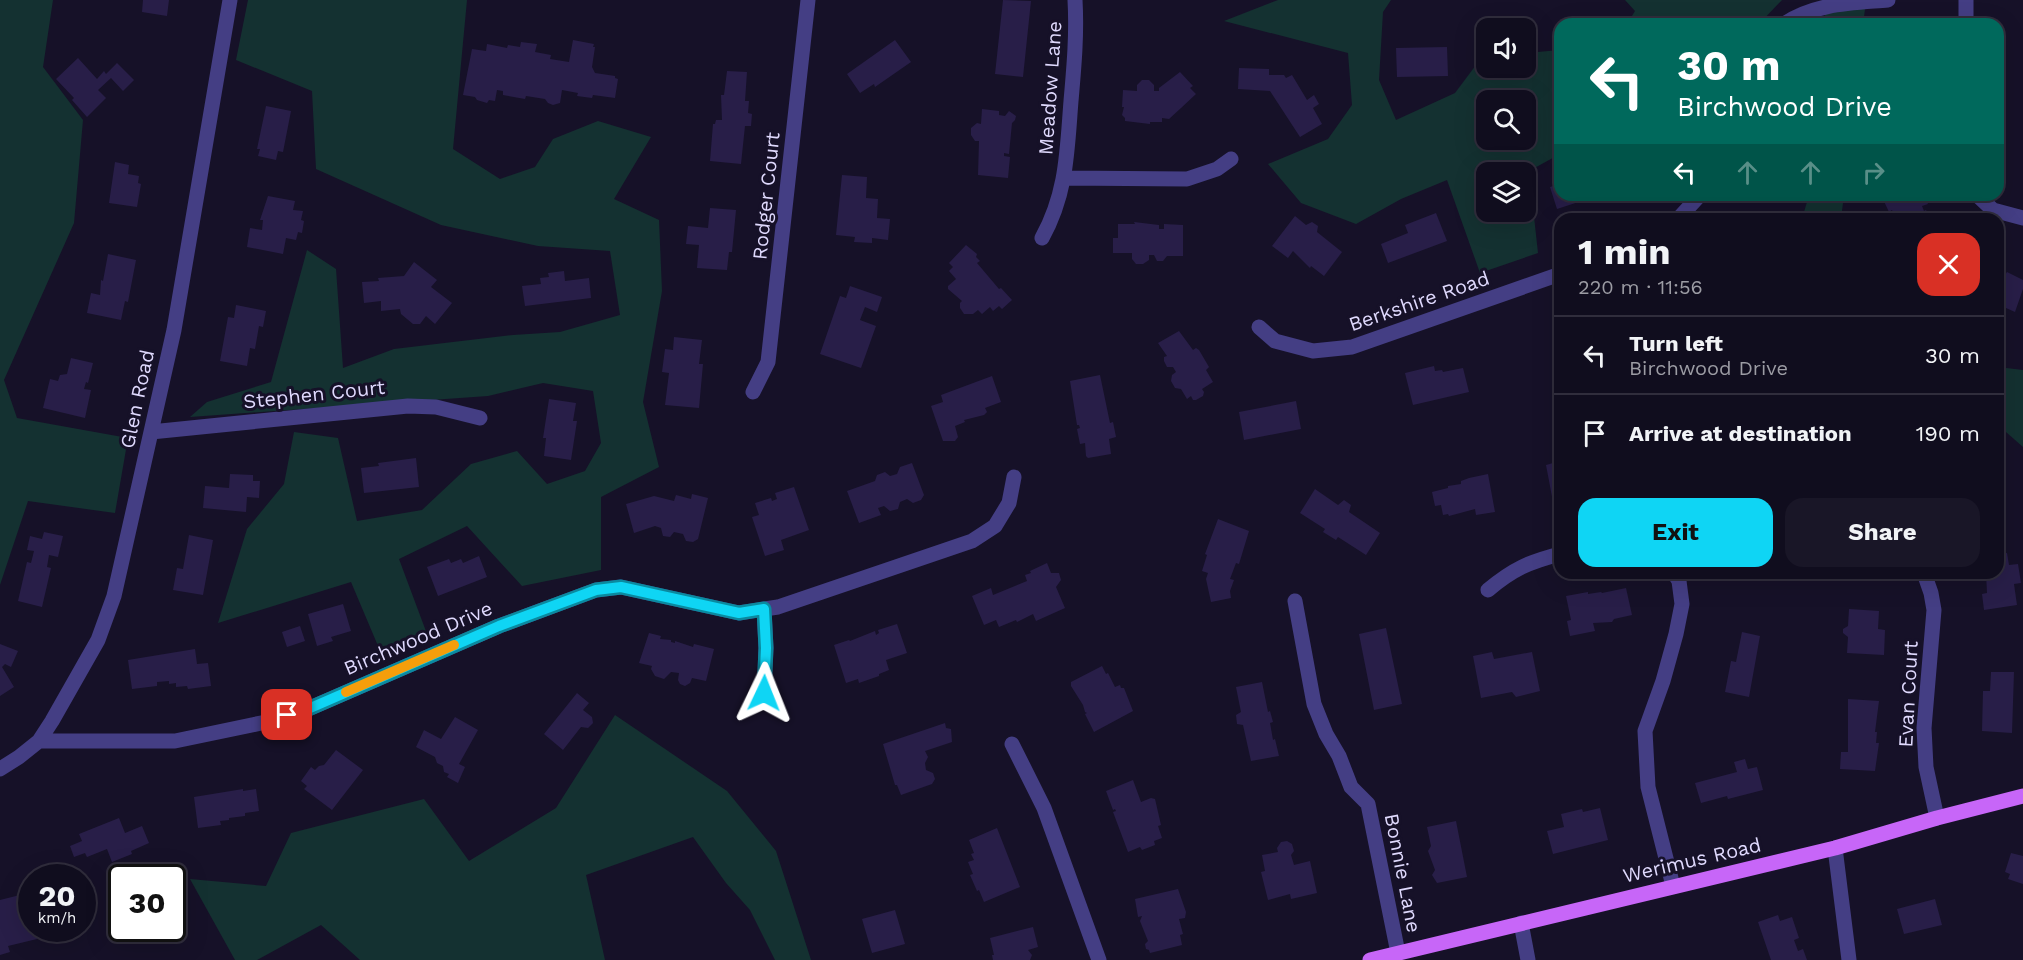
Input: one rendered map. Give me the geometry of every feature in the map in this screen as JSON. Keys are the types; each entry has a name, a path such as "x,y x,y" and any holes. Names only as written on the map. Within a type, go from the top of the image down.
{"main road":[{"name":"Werimus Road","path":"1370,960 1836,848 1937,818 2023,796"}],"street":[{"name":"Glen Road","path":"0,769 39,741 98,640 114,596 152,432 187,256 230,0"},
{"path":"797,0 810,0"},
{"name":"Rodger Court","path":"753,392 768,362 810,0"},
{"name":"Meadow Lane","path":"1041,238 1053,218 1065,178 1077,30 1075,0"},
{"path":"1793,18 1814,9 1888,0"},
{"path":"1966,0 1966,18"},
{"name":"Meadow Lane","path":"1065,178 1187,179 1217,169 1231,159"},
{"path":"1684,213 1694,201"},
{"path":"1983,201 1993,210 2023,218"},
{"name":"Berkshire Road","path":"1259,327 1275,341 1313,351 1352,347 1554,276"},
{"name":"Stephen Court","path":"152,432 408,406 436,407 480,418"},
{"name":"Birchwood Drive","path":"39,741 175,741 266,722 308,709 499,626 596,590 621,587 739,613 778,607 972,541 995,526 1009,503 1014,477"},
{"path":"1488,590 1505,576 1527,563 1554,556"},
{"path":"1673,886 1648,786 1645,731 1663,681 1682,604 1678,579"},
{"name":"Evan Court","path":"1926,579 1934,610 1924,738 1926,766 1937,818"},
{"name":"Bonnie Lane","path":"1295,601 1314,704 1351,787 1368,804 1398,953"},
{"path":"764,609 766,648 764,693"},
{"path":"1012,744 1044,808 1099,960"},
{"path":"1836,848 1849,960"},
{"path":"1521,923 1528,960"}],"green space":[{"path":"0,0 53,0 43,67 83,120 74,223 4,380 17,418 128,438 115,513 28,501 0,585"},
{"path":"248,0 467,0 453,149 500,179 535,167 553,139 598,121 651,137 614,199 659,220 662,291 643,402 659,467 601,497 601,570 522,586 467,526 399,559 427,634 381,653 351,582 218,623 247,529 284,484 294,432 338,438 357,521 422,510 471,464 517,451 547,484 585,471 601,443 593,391 543,383 488,396 190,417 207,402 271,382 307,250 336,269 343,368 394,349 513,335 560,332 620,315 610,251 538,246 441,225 316,169 312,91 236,60"},
{"path":"1278,0 1391,0 1383,12 1379,80 1396,120 1455,93 1476,65 1476,78 1536,78 1536,52 1554,51 1554,157 1536,167 1536,162 1476,162 1476,222 1535,222 1538,253 1480,273 1447,180 1401,199 1356,224 1301,203 1268,164 1328,139 1352,105 1348,53 1224,21"},
{"path":"1625,0 1782,0 1765,18 1631,18 1635,11"},
{"path":"1866,2 1864,18 1825,18 1825,7"},
{"path":"1807,201 1843,201 1842,213 1804,213"},
{"path":"2004,368 2023,370 2023,447 2004,430"},
{"path":"615,715 727,791 776,851 811,960 775,960 750,910 726,883 693,837 586,875 605,960 360,960 321,925 257,960 235,960 190,879 266,886 291,833 424,799 469,861 556,808"}],"building":[{"path":"143,0 169,0 167,16 142,12"},
{"path":"1003,0 1031,1 1023,77 995,74"},
{"path":"573,40 594,44 592,67 595,73 615,76 618,79 615,98 593,95 592,98 577,96 578,93 562,90 560,103 553,105 545,99 526,96 525,99 503,95 503,91 497,90 495,101 489,100 487,103 475,97 463,95 472,49 486,51 487,44 507,48 508,45 520,47 521,42 537,44 535,52 551,55 550,59 569,62"},
{"path":"895,40 911,62 875,87 874,84 860,93 847,74"},
{"path":"1447,47 1448,76 1397,77 1396,48"},
{"path":"78,58 97,79 104,71 106,74 117,63 134,80 123,91 111,78 98,90 106,98 87,117 72,100 74,98 56,79"},
{"path":"1239,68 1269,69 1269,75 1284,75 1286,78 1292,75 1307,100 1314,95 1319,104 1313,108 1322,124 1300,137 1270,91 1238,89"},
{"path":"727,71 747,72 745,101 749,101 748,113 752,114 751,126 745,126 741,164 710,161 713,124 716,120 722,120 721,95 724,95"},
{"path":"1180,72 1193,86 1190,88 1196,94 1169,119 1162,118 1162,122 1150,122 1150,124 1125,121 1122,115 1123,90 1137,91 1137,85 1142,80 1149,80 1154,85 1154,91 1159,91 1159,88"},
{"path":"266,106 291,111 283,152 278,151 276,160 258,156 260,149 257,149"},
{"path":"982,109 999,111 999,115 1005,116 1009,111 1016,116 1012,123 1009,154 1004,153 1004,156 1010,157 1008,178 978,175 979,141 975,141 971,135 971,128 977,123 981,124"},
{"path":"115,162 129,165 128,174 139,176 138,183 141,184 137,207 109,203"},
{"path":"842,175 867,177 866,198 878,199 877,218 890,219 888,240 872,238 872,243 854,242 855,237 836,235"},
{"path":"1554,186 1554,200 1550,187"},
{"path":"268,196 295,201 293,210 303,211 302,233 298,232 296,240 286,238 283,254 247,247 250,228 262,230 263,220 260,220"},
{"path":"1554,201 1582,201 1557,209"},
{"path":"1884,201 1927,201 1928,204 1922,206 1928,213 1893,213 1892,210 1889,212"},
{"path":"710,208 736,210 732,252 729,252 727,270 697,268 699,245 686,244 688,226 708,228"},
{"path":"1436,213 1447,241 1388,263 1381,244 1408,233 1405,225"},
{"path":"1295,216 1306,225 1312,222 1318,226 1317,232 1342,252 1324,276 1311,266 1310,268 1293,251 1288,258 1272,246"},
{"path":"1134,222 1159,225 1159,229 1164,229 1164,224 1183,225 1183,256 1167,256 1163,261 1157,261 1154,255 1149,255 1149,260 1143,264 1136,264 1132,259 1132,253 1113,253 1113,238 1118,238 1118,224 1135,224"},
{"path":"966,245 977,254 976,257 980,261 977,263 999,289 1001,288 1012,300 1002,309 999,306 993,311 990,307 982,314 978,310 973,314 964,314 960,308 962,301 948,289 948,286 956,279 949,271 953,267 949,263"},
{"path":"108,254 136,260 128,302 125,301 121,320 87,313 91,293 100,295 101,280 103,281"},
{"path":"414,262 437,280 431,287 452,303 435,324 426,316 420,324 413,324 401,314 400,309 381,311 381,301 364,303 362,282 404,276"},
{"path":"564,271 565,281 589,278 591,298 525,306 522,286 541,284 540,278 549,277 548,273"},
{"path":"2007,272 2023,280 2023,289 2015,312 2006,308 2005,312 2004,275"},
{"path":"850,286 882,297 877,312 865,307 860,320 876,326 861,368 820,354 840,296 846,298"},
{"path":"236,305 266,311 263,327 259,326 255,349 250,348 247,366 220,361 228,317 234,318"},
{"path":"1179,331 1193,350 1196,348 1199,350 1209,367 1206,370 1213,382 1202,389 1203,396 1196,400 1193,400 1191,396 1187,399 1181,389 1175,388 1171,381 1172,375 1176,372 1173,367 1167,367 1164,357 1167,356 1158,343"},
{"path":"674,337 702,340 699,364 703,364 699,408 665,405 669,373 662,372 665,349 673,350"},
{"path":"71,358 93,363 88,383 86,382 84,389 91,390 85,418 43,408 50,379 58,381 60,375 67,374"},
{"path":"1434,366 1435,371 1442,370 1443,372 1463,368 1469,392 1413,405 1405,373"},
{"path":"1100,375 1110,423 1113,422 1116,437 1109,439 1111,454 1088,458 1085,443 1080,444 1077,429 1080,428 1077,425 1070,381"},
{"path":"992,376 1001,402 985,408 987,412 984,415 964,420 965,422 955,426 958,437 955,441 943,441 931,406 943,402 941,395"},
{"path":"549,399 576,403 573,421 577,421 571,460 544,456 546,438 543,438"},
{"path":"1296,401 1301,429 1244,440 1239,412"},
{"path":"416,458 419,487 364,493 361,468 379,466 378,463"},
{"path":"912,463 924,495 921,500 913,503 907,499 900,502 898,509 890,511 884,506 878,508 881,515 859,523 847,491 875,481 877,475 885,472 890,476 897,474 900,467"},
{"path":"1554,463 1554,502 1553,502 1546,465"},
{"path":"230,474 253,475 253,481 260,481 259,498 247,497 246,512 203,508 205,486 229,488"},
{"path":"1488,474 1495,512 1476,515 1475,509 1449,516 1448,514 1443,515 1441,505 1435,506 1432,492 1461,484 1461,481 1469,478"},
{"path":"794,487 809,530 781,540 784,550 765,556 752,517 759,515 755,503 771,498 772,501 777,499 775,493"},
{"path":"1315,489 1338,505 1344,500 1351,505 1349,512 1380,533 1366,555 1338,537 1336,540 1323,532 1325,529 1300,513"},
{"path":"692,494 708,498 698,539 693,542 686,541 683,534 674,532 670,537 663,536 661,528 655,526 634,533 626,504 654,496 674,501 676,495 691,499"},
{"path":"1218,519 1249,531 1239,564 1236,563 1230,579 1234,580 1230,591 1231,598 1211,602 1206,579 1208,573 1202,571 1207,555 1205,554"},
{"path":"44,532 63,536 58,557 49,555 47,567 51,568 42,607 18,601 27,562 31,563 34,551 27,550 30,536 42,539"},
{"path":"189,535 213,540 203,595 173,590 177,568 183,569"},
{"path":"2004,553 2007,553 2009,565 2018,564 2021,583 2014,584 2017,605 1984,610 1982,594 1987,593 1986,579 2004,579"},
{"path":"479,556 487,577 438,596 427,567 449,559 451,563 461,559 463,563"},
{"path":"1047,563 1051,573 1059,573 1061,580 1056,587 1065,608 1036,621 1033,614 999,627 996,620 984,625 972,596 991,588 993,595 1027,581 1025,575"},
{"path":"1626,588 1632,615 1614,619 1612,622 1593,623 1595,631 1570,636 1567,621 1571,620 1566,596"},
{"path":"343,604 351,631 331,637 333,641 317,646 308,614"},
{"path":"1849,609 1879,611 1878,629 1885,630 1884,655 1847,653 1848,637 1843,633 1843,629 1848,626"},
{"path":"897,624 907,653 886,660 889,670 879,676 859,683 858,679 846,683 834,645 875,631 876,635 879,633 878,630"},
{"path":"300,626 305,641 287,647 282,632"},
{"path":"1386,628 1402,704 1374,710 1359,634"},
{"path":"1742,632 1760,636 1749,697 1725,692 1731,661 1736,662"},
{"path":"649,633 675,643 675,641 693,647 694,644 714,649 706,681 692,678 685,686 678,680 679,673 671,672 664,679 655,676 651,669 652,666 639,663"},
{"path":"0,644 18,651 11,667 5,664 2,667 14,687 0,696"},
{"path":"195,649 197,664 208,663 211,686 188,689 187,686 176,687 176,683 169,684 169,681 157,682 157,686 132,689 128,660"},
{"path":"1492,652 1494,659 1532,652 1540,691 1516,697 1512,692 1481,698 1473,656"},
{"path":"1102,666 1115,687 1120,685 1124,688 1133,711 1094,732 1071,682"},
{"path":"1991,672 2014,672 2012,733 1982,731 1983,691 1990,691"},
{"path":"1262,682 1268,712 1270,711 1273,722 1270,723 1273,740 1275,739 1279,756 1251,761 1243,725 1237,724 1236,715 1241,712 1236,687"},
{"path":"577,693 589,703 583,710 592,717 593,723 588,728 581,727 563,750 544,734"},
{"path":"1848,699 1879,701 1875,732 1877,732 1876,743 1879,743 1875,771 1840,769 1841,752 1848,752"},
{"path":"455,717 478,730 459,764 465,767 458,783 447,777 449,774 444,772 443,766 437,763 435,757 416,747 424,730 441,739"},
{"path":"945,723 946,728 951,729 952,742 925,751 928,757 925,763 926,770 933,773 935,779 932,784 901,795 895,785 883,744"},
{"path":"336,750 363,770 332,810 304,789 307,786 301,781 311,767 315,770 324,765"},
{"path":"1745,759 1748,769 1757,767 1763,790 1701,803 1695,783 1737,772 1734,762"},
{"path":"1133,780 1141,802 1151,798 1155,799 1161,825 1158,826 1162,838 1154,841 1155,845 1142,850 1140,847 1128,852 1113,812 1116,811 1113,810 1106,791"},
{"path":"243,789 243,791 256,789 259,811 220,821 221,825 198,828 194,797"},
{"path":"1600,808 1608,840 1553,854 1547,831 1564,827 1561,814"},
{"path":"119,818 125,833 142,826 149,843 131,851 132,854 112,862 107,849 87,857 85,853 74,857 70,846 82,841 79,834"},
{"path":"1456,821 1467,877 1437,883 1432,875 1435,870 1428,851 1431,846 1427,827"},
{"path":"997,828 1020,887 984,902 970,875 973,874 968,862 974,860 971,854 974,853 969,840"},
{"path":"1287,841 1292,844 1294,851 1291,855 1294,865 1310,861 1317,893 1291,899 1290,894 1268,900 1261,872 1265,871 1262,855 1278,852 1277,848 1281,842"},
{"path":"2011,853 2023,856 2023,884 2008,879 2010,874 2005,872"},
{"path":"1178,889 1186,912 1185,918 1179,919 1183,934 1180,935 1182,945 1150,953 1146,949 1145,944 1148,941 1140,921 1142,916 1138,917 1135,899"},
{"path":"18,896 18,942 25,942 8,946 10,952 0,955 0,900"},
{"path":"1935,899 1942,925 1904,934 1897,909"},
{"path":"895,910 905,944 872,953 862,919"},
{"path":"1778,915 1780,921 1792,917 1799,938 1794,940 1798,951 1803,949 1807,960 1771,960 1758,922"},
{"path":"1033,927 1038,947 1028,950 1032,955 1030,960 993,960 990,938"}],"slow traffic":[{"path":"346,692 454,645"}],"route":[{"path":"287,715 308,709 499,626 596,590 621,587 739,613 764,609 766,648 764,693"}]}
